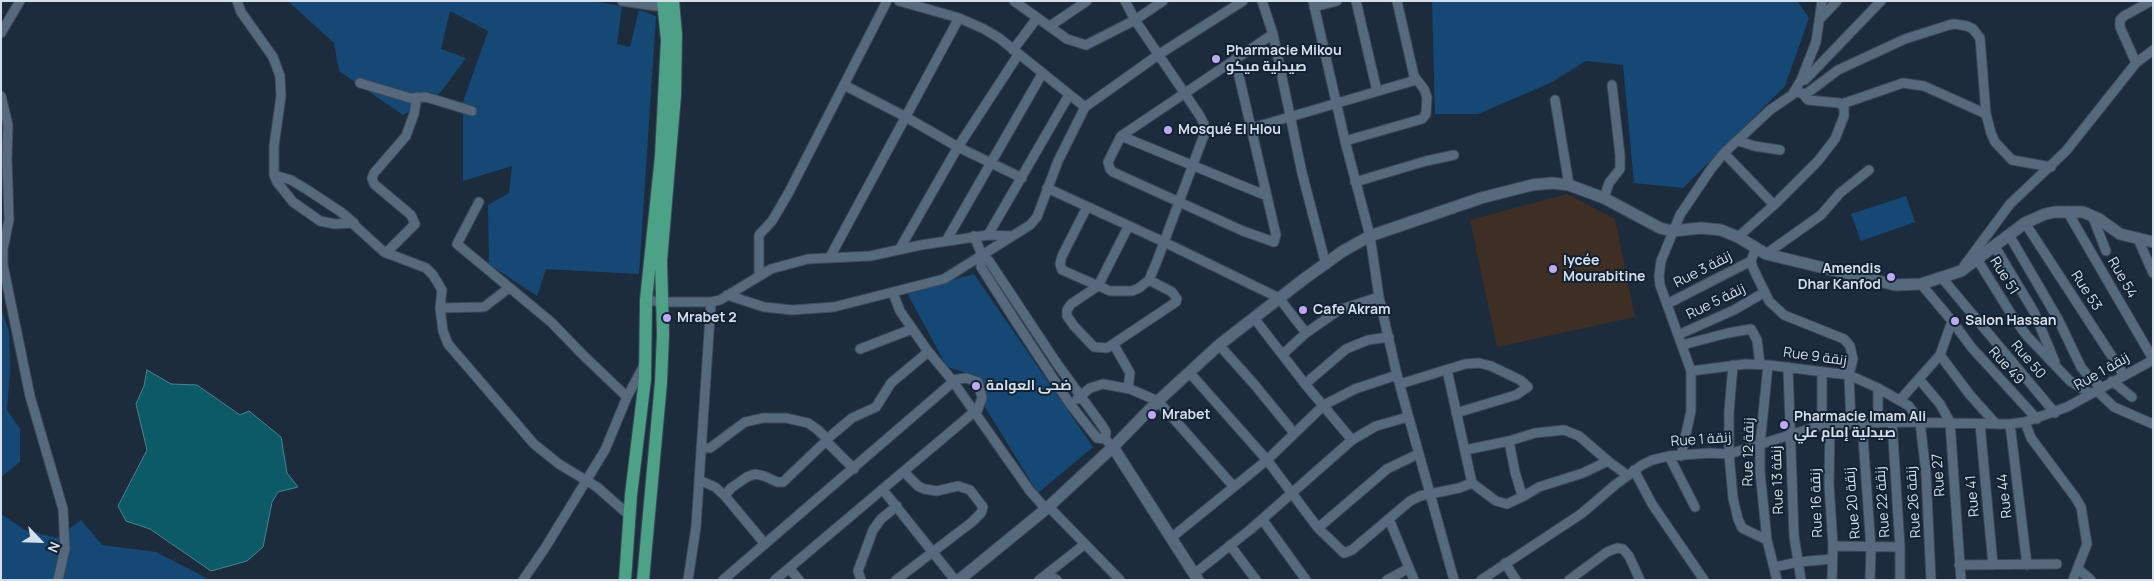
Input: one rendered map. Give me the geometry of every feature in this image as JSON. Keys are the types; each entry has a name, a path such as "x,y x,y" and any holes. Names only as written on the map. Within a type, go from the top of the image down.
{"main road":[{"path":"625,580 646,362 646,300 657,207 667,49 666,2"},
{"path":"643,580 661,382 662,302 660,261 675,95 676,34 666,2"}],"street":[{"path":"1,33 20,1"},
{"path":"237,1 241,12 273,57 280,76 281,96 274,133 274,174 277,182 293,202 312,216 328,223 354,224"},
{"path":"622,1 655,6 666,2"},
{"path":"758,274 759,235 772,221 789,192 887,1"},
{"path":"899,1 925,4 984,29 1085,107"},
{"path":"1014,1 1067,39 1086,46 1135,20 1163,1"},
{"path":"1050,26 1087,1"},
{"path":"1087,207 1064,252 1060,264 1065,272 1098,286 1118,292 1132,291 1149,280 1204,134 1204,124 1135,20 1125,1"},
{"path":"727,295 764,307 792,310 834,307 944,279 1030,225 1037,217 1047,188 1085,107 1158,54 1243,1"},
{"path":"1262,1 1273,34 1308,197 1326,264"},
{"path":"1337,1 1313,4 1344,141 1370,236 1379,297 1398,380 1454,580"},
{"path":"1356,1 1378,91"},
{"path":"1344,141 1424,117 1427,98 1424,89 1416,80 1397,1"},
{"path":"1812,1 1820,15"},
{"path":"1797,94 1816,42 1822,1"},
{"path":"1820,15 1837,1"},
{"path":"1681,456 1692,411 1691,371 1659,276 1661,261 1672,231 1684,208 1724,153 1770,110 1797,94 1881,1"},
{"path":"2136,63 2120,28 2120,20 2151,1"},
{"path":"830,256 904,116 959,18"},
{"path":"899,250 958,147 1037,18"},
{"path":"1797,94 1809,92 1838,70 1880,49 1920,33 1949,25 1960,25 1973,29 1980,38 1986,114 1990,133 2006,156 2017,162 2035,163 2051,167"},
{"path":"1235,60 1276,235 1275,242 1273,243 1179,202 1110,169 1108,162 1121,136 1273,34"},
{"path":"1961,271 2010,204 2066,151 2136,63 2153,50"},
{"path":"946,241 1042,74"},
{"path":"1252,128 1416,80"},
{"path":"360,83 410,98 426,97 472,112"},
{"path":"1797,94 1808,100 1842,104 1903,84 1924,86 1986,114"},
{"path":"1604,198 1609,183 1620,169 1612,85"},
{"path":"844,86 904,116 958,147 1022,178"},
{"path":"988,234 1069,95"},
{"path":"1,96 8,125 9,220 3,249 3,265 30,396 63,509 65,549 58,580"},
{"path":"386,253 415,224 411,215 374,184 372,178 378,167 406,136 414,114 417,97"},
{"path":"1555,100 1569,185"},
{"path":"1738,237 1774,205 1830,148 1844,116 1845,110 1842,104"},
{"path":"1121,136 1267,196"},
{"path":"1739,141 1754,146 1780,150"},
{"path":"1724,153 1774,205"},
{"path":"1355,182 1426,161 1454,155"},
{"path":"1766,254 1821,215 1840,193 1869,170"},
{"path":"274,174 291,180 341,212 378,248 386,253 426,268 433,275 442,290 440,308 442,331 448,344 521,431 550,458 587,480 630,516"},
{"path":"884,490 957,580 1048,508 1109,443 1219,345 1343,251 1370,236 1454,206 1517,188 1552,183 1569,185 1604,198 1650,224 1672,231 1712,228 1738,237 1766,254 1895,285 1920,284 1961,271 2025,223 2045,214 2067,211 2083,212 2092,215 2120,234 2153,242"},
{"path":"1047,188 1279,298 1306,333"},
{"path":"479,202 457,244 551,322 627,396"},
{"name":"Rue 54","path":"2067,211 2153,359"},
{"path":"2092,215 2106,250"},
{"name":"Rue 53","path":"2025,223 2124,375"},
{"path":"1128,227 1098,286 1071,304 1066,312 1074,326 1094,347 1102,349 1114,345 1176,302 1177,299 1172,292 1149,280"},
{"path":"646,300 662,302 711,302 720,300 758,274 787,264 830,256 856,258 988,234 1010,236"},
{"path":"974,236 982,255 989,261 1106,432 1109,443 1196,577 1230,545 1292,494 1352,440 1376,426 1408,417"},
{"path":"2009,236 2058,319 2081,367 2097,391 2114,407 2153,424"},
{"path":"2138,239 2153,273"},
{"path":"1994,245 2034,312 2055,364"},
{"path":"1756,248 1752,261 1769,301 1784,315 1844,339 1850,346 1853,359 1849,375 1851,423"},
{"path":"982,255 981,267 1070,404 1097,438 1109,443"},
{"name":"Rue 51","path":"1977,258 2013,317 2027,336 2070,381 2097,391"},
{"name":"Rue 3 زنقة","path":"1667,304 1752,261"},
{"name":"Rue 50","path":"1942,278 2055,412"},
{"name":"Rue 49","path":"1920,284 1952,321 1972,348 2037,419"},
{"path":"440,308 484,307 509,288"},
{"name":"Rue 5 زنقة","path":"1678,336 1734,310 1765,292"},
{"path":"893,293 897,307 928,352 953,381 1030,491 1120,580"},
{"path":"1283,354 1306,333 1339,310 1379,297"},
{"path":"688,580 696,527 711,302"},
{"path":"1254,318 1305,384 1352,440"},
{"path":"1900,400 1940,354 1952,321"},
{"path":"860,349 912,328"},
{"name":"Rue 12 زنقة","path":"1682,345 1728,333 1750,330 1753,331 1757,340 1764,365 1760,472 1767,540 1770,558 1775,567 1776,580"},
{"path":"1305,384 1346,349 1362,342 1389,337"},
{"path":"1114,345 1130,373 1128,388"},
{"path":"1219,345 1294,433"},
{"path":"724,496 736,484 752,475 761,474 777,482 783,482 826,440 852,418 876,407 891,383 928,352"},
{"path":"1940,354 1970,395 1996,424"},
{"name":"Rue 1 زنقة","path":"1481,580 1581,514 1631,472 1652,460 1670,456 1710,453 1729,454 1790,434 1826,425 1892,422 2010,424 2025,422 2055,412 2097,391 2153,359"},
{"path":"523,580 587,480 614,433 627,396 646,362"},
{"path":"1171,538 1267,460 1324,406 1355,389 1473,363 1485,364 1520,380 1528,388 1516,395 1456,412"},
{"path":"1733,365 1729,412 1729,454 1733,498 1738,519 1746,531 1767,540"},
{"name":"Rue 9 زنقة","path":"1691,371 1733,365 1764,365 1849,375 1900,400 1909,406 1920,422"},
{"name":"Rue 13 زنقة","path":"1788,367 1794,536 1801,580"},
{"path":"1447,370 1472,483 1496,501 1507,504 1539,487 1583,473 1608,461"},
{"path":"1189,372 1267,460 1318,528 1344,553 1352,550 1410,501 1472,483"},
{"name":"Rue 16 زنقة","path":"1822,373 1833,546 1832,580"},
{"path":"723,580 854,469 953,381 966,378 978,382 982,398 975,413 775,580"},
{"name":"Rue 27","path":"1919,379 1940,404 1950,422 1961,580"},
{"path":"2112,381 2132,397"},
{"path":"1070,404 1096,385 1128,388 1158,401 1234,487"},
{"path":"1878,388 1878,423"},
{"path":"701,448 710,448 745,422 763,418 786,418 801,421 812,426 854,469"},
{"name":"Rue 22 زنقة","path":"1892,422 1900,547 1900,580"},
{"name":"Rue 26 زنقة","path":"1920,422 1926,473 1930,580"},
{"path":"2025,422 2031,438 2076,497 2081,508 2087,544 2073,580"},
{"name":"Rue 20 زنقة","path":"1862,423 1871,548 1870,580"},
{"name":"Rue 41","path":"1980,424 1993,565"},
{"name":"Rue 44","path":"2010,424 2027,565"},
{"path":"1466,450 1509,441 1535,433 1564,430 1580,436 1608,461 1631,472 1704,580"},
{"path":"1509,441 1515,472 1524,496"},
{"path":"1318,528 1388,468 1418,454"},
{"path":"1670,456 1695,507"},
{"path":"896,580 978,517 983,510 982,504 970,490 964,487 958,486 936,491 924,489 918,486 904,472"},
{"path":"699,480 715,487 765,544"},
{"path":"861,580 858,571 873,530 881,519 897,506"},
{"path":"1262,519 1306,580"},
{"path":"1389,519 1414,580"},
{"path":"1043,577 1085,544"},
{"path":"1230,545 1256,580"},
{"path":"1833,546 1900,547"},
{"path":"1569,580 1607,552 1617,548 1623,549 1629,556 1640,580"},
{"path":"1775,567 1798,562 1832,559"},
{"path":"1505,563 1516,580"},
{"path":"1959,565 2057,564"},
{"path":"789,568 799,580"},
{"path":"1387,580 1409,568"},
{"path":"2078,569 2091,580"},
{"path":"1043,577 1057,580"}],"shaded area":[{"path":"288,1 593,1 622,6 617,44 630,47 639,10 656,16 639,274 546,269 537,296 489,264 488,205 509,193 512,166 463,181 463,102 488,31 450,11 441,49 466,58 440,93 403,115 339,71 334,43"},
{"path":"1432,1 1797,1 1809,18 1785,86 1683,188 1634,183 1623,65 1586,61 1550,83 1478,114 1435,114"},
{"name":"lycée Mourabitine","path":"1567,194 1615,219 1635,317 1497,347 1470,220"},
{"path":"1906,196 1915,222 1861,241 1851,214"},
{"path":"974,274 1093,447 1038,493 985,407 986,395 980,377 947,367 907,293"},
{"path":"1,308 9,332 10,371 7,410 20,429 20,462 1,477"},
{"path":"147,370 171,384 197,385 240,415 249,411 281,437 287,473 298,487 278,492 272,502 263,547 247,561 211,571 150,529 126,521 118,506 147,450 136,404 144,386"},
{"path":"1,514 25,530 57,538 81,520 102,545 156,552 210,580 1,580"}],"place":[{"name":"Pharmacie Mikou صيدلية ميكو","path":"1216,59"},
{"name":"Mosqué El Hlou","path":"1168,130"},
{"name":"lycée Mourabitine","path":"1553,269"},
{"name":"Amendis Dhar Kanfod","path":"1891,277"},
{"name":"Cafe Akram","path":"1303,310"},
{"name":"Mrabet 2","path":"667,318"},
{"name":"Salon Hassan","path":"1955,321"},
{"name":"ضحى العوامة","path":"976,386"},
{"name":"Mrabet","path":"1152,415"},
{"name":"Pharmacie Imam Ali صيدلية إمام علي","path":"1784,425"}]}
